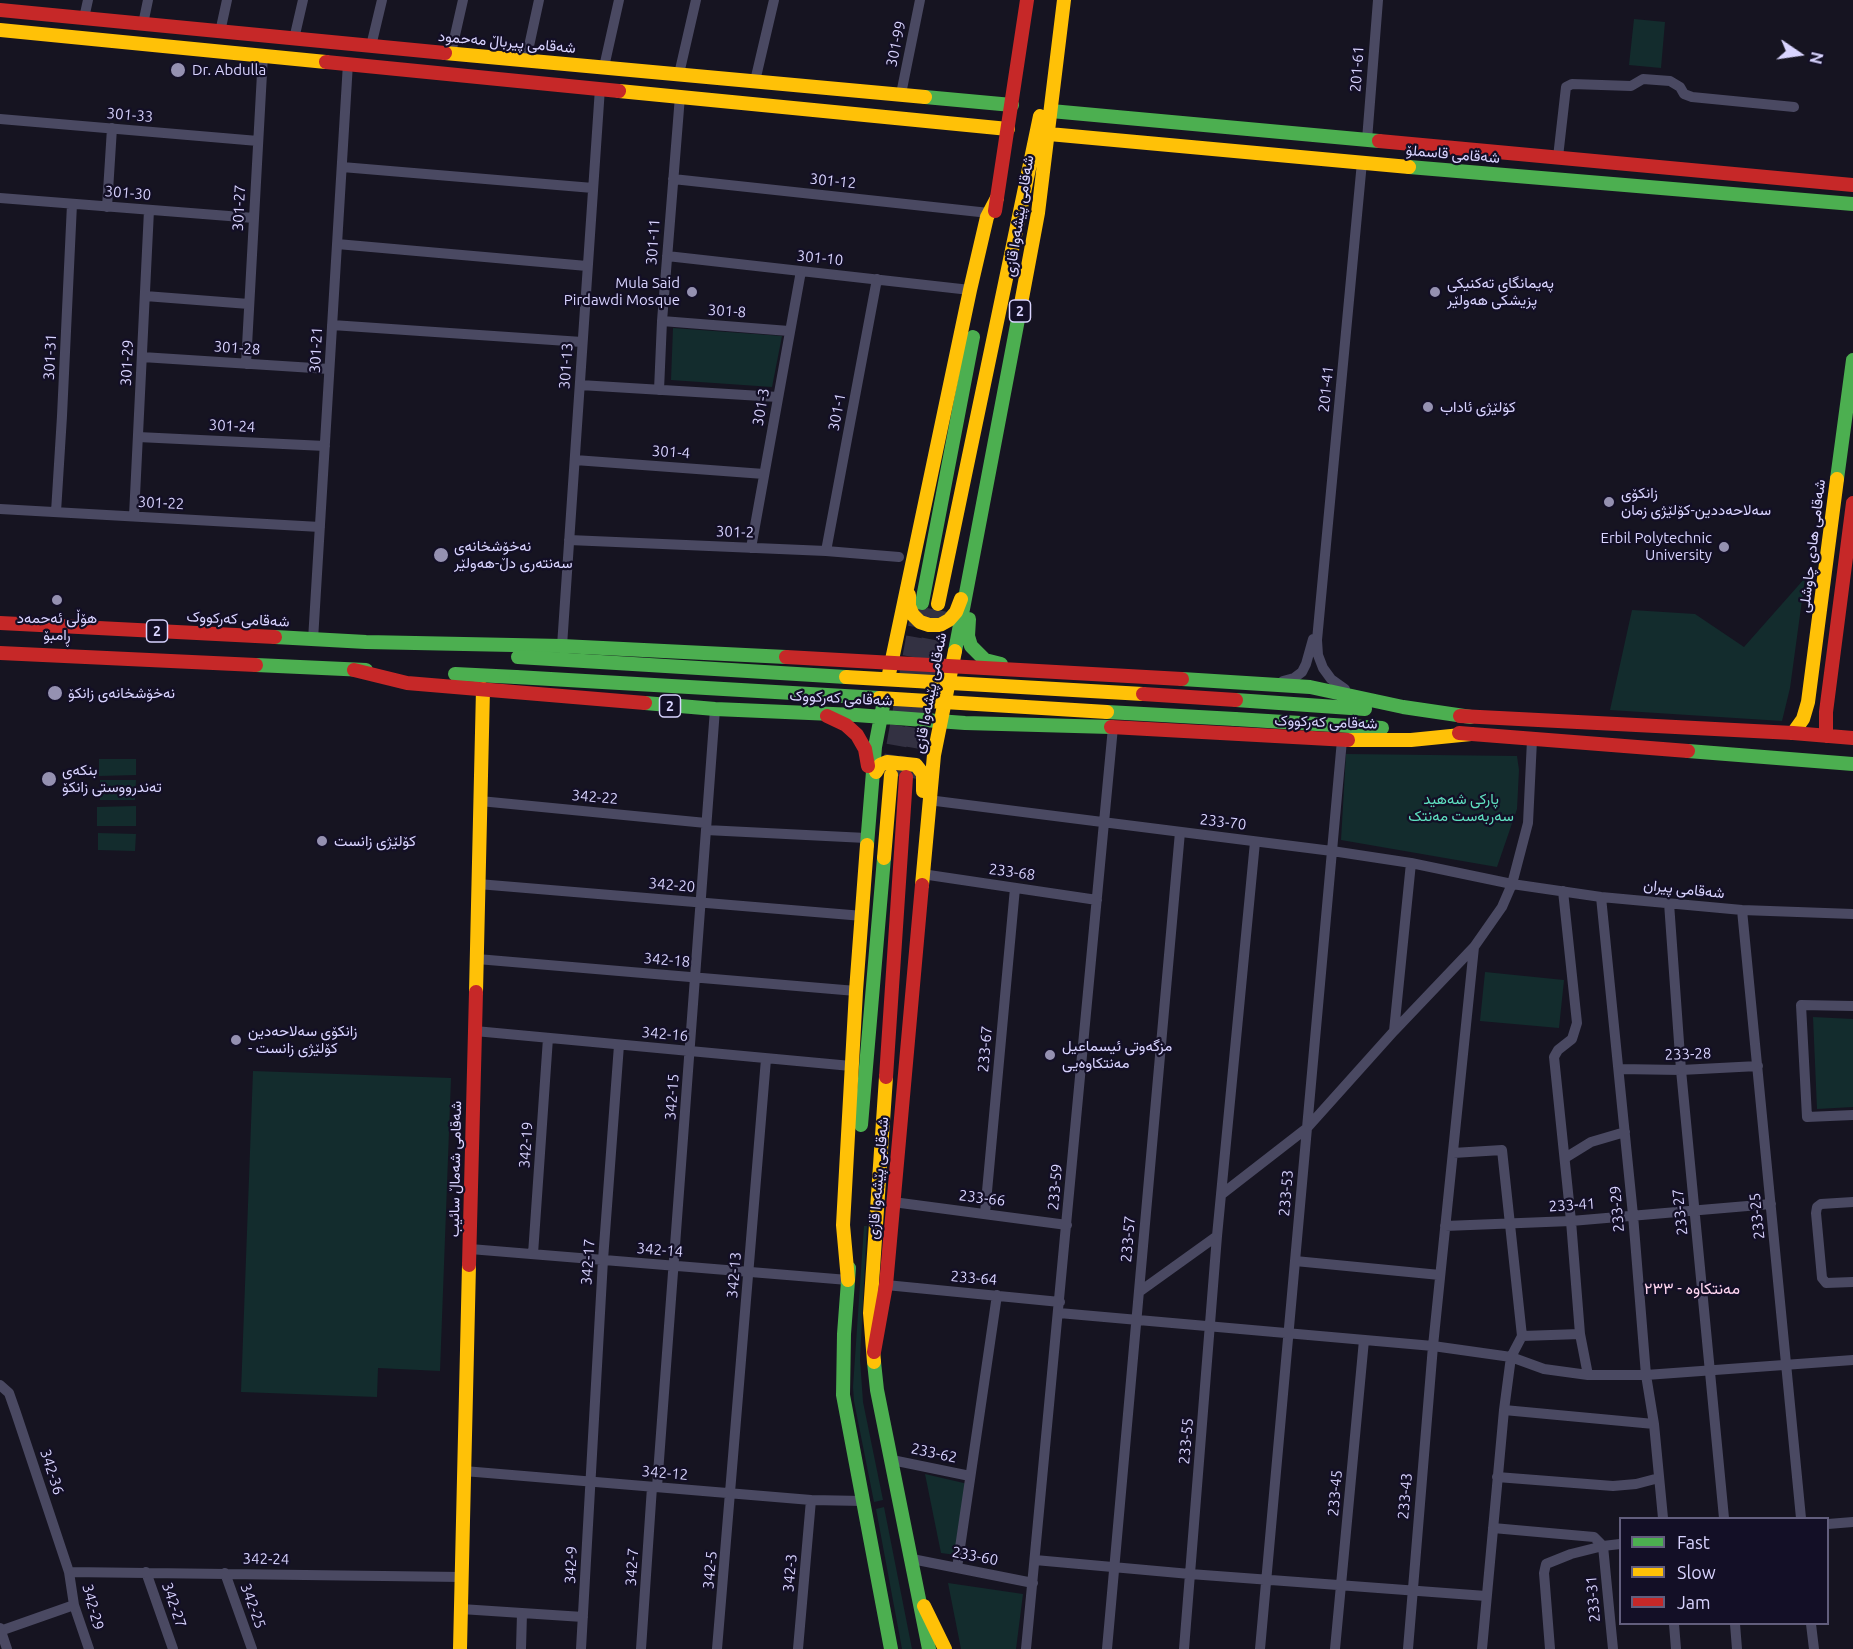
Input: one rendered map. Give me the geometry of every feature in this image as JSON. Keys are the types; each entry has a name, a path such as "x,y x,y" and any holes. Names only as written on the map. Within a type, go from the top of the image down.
{"main road":[{"name":"شەقامی پێشەوا قازی","path":"922,603 991,245 1027,0"},
{"name":"شەقامی پێشەوا قازی","path":"937,717 958,639 1038,213 1064,0"},
{"name":"شەقامی پیرباڵ مەحمود","path":"0,10 1012,105"},
{"path":"113,40 115,21"},
{"path":"0,30 1008,129"},
{"name":"شەقامی پێشەوا قازی","path":"938,604 1042,105 1058,46"},
{"path":"955,123 958,100"},
{"name":"شەقامی قاسملۆ","path":"1052,111 1853,185"},
{"path":"1150,143 1147,131 1152,120"},
{"name":"شەقامی قاسملۆ","path":"1049,134 1509,176 1853,204"},
{"path":"1509,176 1512,165 1511,153"},
{"name":"شەقامی پێشەوا قازی","path":"848,1280 843,1225 866,838 874,755 887,712 898,630 970,290 989,213 997,198"},
{"name":"شەقامی هادی چاوشلی","path":"1793,733 1807,710 1853,360"},
{"path":"1838,473 1847,477 1852,476"},
{"path":"1826,736 1826,712 1853,501 1842,497 1835,500"},
{"path":"913,559 909,606 916,619 929,626 945,623 953,617 971,574"},
{"path":"971,574 968,636 971,646 985,660 1021,669"},
{"name":"2","path":"850,660 877,648 892,630 906,593"},
{"path":"0,623 9,627 13,638 8,649 0,652"},
{"name":"شەقامی کەرکووک","path":"0,623 314,640 562,646 850,660 877,665 895,665"},
{"path":"51,626 42,629 36,641 39,650 51,656"},
{"name":"شەقامی کەرکووک","path":"366,642 518,657 1236,700 1471,717 1853,738"},
{"name":"شەقامی کەرکووک","path":"0,652 516,677 1235,719 1471,734 1853,764"},
{"path":"794,657 808,658 820,664 830,676 832,687 829,697 822,705 806,712 794,712"},
{"path":"895,665 949,668"},
{"path":"895,665 905,681 937,717 965,723"},
{"path":"916,691 949,668"},
{"name":"شەقامی کەرکووک","path":"949,668 1021,669 1310,687 1372,701 1471,717"},
{"name":"شەقامی کەرکووک","path":"354,670 407,682 715,709 856,715 887,712 937,717"},
{"path":"1027,725 1014,720 1004,709 1002,700 1006,685 1012,678 1021,674 1054,672"},
{"name":"شەقامی شەماڵ سائیب","path":"460,1649 483,689"},
{"name":"2","path":"887,712 916,691"},
{"path":"1807,710 1816,714 1826,712"},
{"path":"818,714 846,725 862,742 866,752 870,791"},
{"path":"933,755 933,736 937,717"},
{"path":"933,755 940,737 948,729 965,723"},
{"name":"شەقامی کەرکووک","path":"965,723 1113,727 1342,741 1411,740 1471,734"},
{"name":"شەقامی پێشەوا قازی","path":"874,1352 886,1285 933,755"},
{"path":"869,810 876,771 880,765 892,762 918,766 923,776 923,869"},
{"name":"شەقامی پێشەوا قازی","path":"891,775 848,1280 843,1395 891,1649"},
{"name":"شەقامی پێشەوا قازی","path":"906,777 870,1313 877,1390 929,1649"},
{"path":"919,1596 945,1649"}],"street":[{"path":"0,10 3,0"},
{"path":"84,18 88,0"},
{"path":"143,24 148,0"},
{"path":"220,32 227,0"},
{"path":"294,39 303,0"},
{"path":"371,46 382,0"},
{"path":"451,53 463,0"},
{"path":"526,60 539,0"},
{"path":"604,67 619,0"},
{"path":"679,74 696,0"},
{"path":"755,81 774,0"},
{"name":"301-99","path":"901,94 920,0"},
{"name":"201-61","path":"1367,140 1378,0"},
{"name":"301-27","path":"246,364 264,55"},
{"name":"301-21","path":"314,640 348,63"},
{"path":"1558,158 1566,87 1572,84 1631,86 1643,79 1670,81 1680,87 1684,94 1692,97 1794,107"},
{"name":"301-13","path":"562,646 600,88"},
{"name":"301-11","path":"659,390 662,321 680,96"},
{"name":"301-33","path":"0,119 258,141"},
{"path":"107,207 112,128"},
{"name":"201-41","path":"1362,162 1318,618 1318,655 1331,679 1343,688 1372,701"},
{"path":"342,167 593,188"},
{"name":"301-12","path":"673,178 989,213"},
{"name":"301-30","path":"0,198 254,218"},
{"name":"301-31","path":"56,512 72,204"},
{"name":"301-29","path":"134,516 149,210"},
{"path":"337,244 587,266"},
{"name":"301-10","path":"667,256 970,290"},
{"name":"301-3","path":"751,548 801,271"},
{"name":"301-1","path":"826,551 877,279"},
{"path":"145,296 249,304"},
{"name":"301-8","path":"662,321 789,331"},
{"path":"332,325 582,342"},
{"name":"301-28","path":"142,357 329,369"},
{"path":"580,385 778,397"},
{"name":"301-24","path":"138,437 325,446"},
{"name":"301-4","path":"574,460 765,474"},
{"name":"301-22","path":"0,509 320,527"},
{"name":"301-2","path":"569,540 826,551 899,557"},
{"name":"201-41","path":"1265,685 1289,680 1302,672 1309,655 1318,618"},
{"name":"342-15","path":"655,1487 674,1266 715,709"},
{"name":"233-59","path":"1026,1649 1113,727"},
{"path":"1222,1194 1307,1128 1394,1031 1474,947 1502,907 1512,884 1528,823 1532,740"},
{"name":"233-53","path":"1260,1649 1342,741"},
{"name":"233-70","path":"928,800 1332,851 1512,884"},
{"name":"342-22","path":"480,801 706,826 866,838"},
{"name":"233-57","path":"1107,1649 1180,832"},
{"name":"233-55","path":"1184,1649 1217,1236 1255,842"},
{"path":"1394,1031 1411,864"},
{"name":"233-68","path":"923,869 1015,888 1097,900"},
{"name":"342-20","path":"478,884 863,916"},
{"name":"شەقامی پیران","path":"1512,884 1601,897 1742,910 1853,914"},
{"name":"233-67","path":"985,1213 1015,888"},
{"path":"1563,891 1577,1023 1572,1040 1558,1050 1554,1057 1580,1334 1588,1375"},
{"name":"233-29","path":"1601,897 1633,1215 1646,1375 1654,1424 1663,1517"},
{"name":"233-27","path":"1669,903 1681,1070 1724,1517"},
{"name":"233-25","path":"1742,910 1801,1517"},
{"name":"233-43","path":"1408,1649 1433,1346 1474,947"},
{"name":"342-18","path":"477,959 856,991"},
{"path":"1853,1006 1801,1005 1807,1117 1853,1115"},
{"name":"342-16","path":"475,1031 851,1066"},
{"name":"342-19","path":"533,1254 548,1038"},
{"name":"342-17","path":"590,1482 619,1045"},
{"name":"342-13","path":"732,1493 766,1059"},
{"name":"233-28","path":"1619,1069 1681,1070 1758,1066"},
{"path":"1565,1158 1591,1142 1625,1132"},
{"path":"1453,1153 1502,1150 1522,1336 1510,1357 1482,1649"},
{"name":"233-66","path":"893,1202 1066,1225"},
{"path":"1853,1202 1821,1204 1817,1207 1816,1213 1822,1278 1826,1283 1833,1284 1853,1282"},
{"name":"233-41","path":"1445,1226 1571,1221 1771,1204"},
{"path":"1139,1292 1217,1236"},
{"name":"342-14","path":"470,1249 848,1280"},
{"path":"1295,1261 1440,1275"},
{"name":"233-64","path":"886,1285 997,1295 1059,1308 1136,1320 1433,1346 1510,1357 1544,1370 1588,1375 1646,1375 1853,1360"},
{"path":"957,1568 997,1295"},
{"path":"1522,1336 1580,1334"},
{"name":"233-45","path":"1335,1649 1364,1340"},
{"name":"342-36","path":"0,1385 9,1393 69,1572"},
{"path":"1504,1410 1654,1424"},
{"name":"233-62","path":"892,1460 970,1476"},
{"name":"342-12","path":"464,1471 811,1500 863,1501"},
{"path":"1497,1477 1612,1486 1636,1484 1659,1478"},
{"name":"342-9","path":"581,1649 590,1482"},
{"name":"342-7","path":"641,1649 655,1487"},
{"name":"342-5","path":"717,1649 732,1493"},
{"name":"342-3","path":"798,1649 811,1500"},
{"path":"1829,1524 1853,1522"},
{"path":"1493,1528 1594,1537 1603,1546"},
{"path":"1550,1649 1544,1573 1546,1564 1571,1554 1619,1544"},
{"name":"233-31","path":"1603,1546 1613,1649"},
{"name":"233-60","path":"912,1559 1033,1583"},
{"path":"1035,1560 1486,1596"},
{"name":"342-24","path":"69,1572 462,1577"},
{"name":"342-29","path":"69,1572 74,1605 89,1649"},
{"name":"342-27","path":"147,1572 173,1649"},
{"name":"342-25","path":"225,1573 252,1649"},
{"path":"7,1649 0,1630 74,1605"},
{"path":"461,1609 583,1617"},
{"path":"521,1649 522,1613"},
{"path":"1674,1625 1676,1649"},
{"path":"1734,1625 1737,1649"},
{"path":"1811,1625 1814,1649"}],"green space":[{"path":"1634,19 1665,22 1661,68 1629,65"},
{"path":"673,328 782,336 772,387 671,380"},
{"path":"1805,578 1790,688 1782,721 1610,710 1632,610 1695,614 1744,647"},
{"name":"پارکی شەهید سەربەست مەنتک","path":"1346,754 1517,756 1519,770 1517,809 1497,867 1341,840"},
{"path":"99,759 136,759 136,775 99,776"},
{"path":"100,780 136,780 135,800 100,800"},
{"path":"136,806 136,826 97,826 97,807"},
{"path":"98,833 136,834 135,851 98,850"},
{"path":"1485,972 1564,980 1559,1028 1480,1021"},
{"path":"1813,1017 1853,1019 1853,1107 1817,1109"},
{"path":"253,1071 451,1078 440,1371 378,1368 377,1397 241,1392"},
{"path":"864,1226 867,1226 860,1359 863,1402 883,1500 874,1502 853,1387"},
{"path":"925,1474 968,1484 956,1555 941,1553"},
{"path":"884,1507 912,1649 902,1649 876,1509"},
{"path":"948,1583 1023,1594 1016,1649 961,1649"}],"tunnel":[{"path":"906,777 938,604"},
{"path":"891,775 922,605"}],"traffic: fast":[{"path":"925,97 1012,105"},
{"path":"1051,111 1379,141"},
{"path":"1409,167 1853,204"},
{"path":"955,651 1020,309"},
{"path":"922,603 973,337"},
{"path":"1837,479 1853,360"},
{"path":"969,619 968,636 971,646 985,660 1001,664"},
{"path":"275,637 366,642 562,646 786,657"},
{"path":"518,657 846,677"},
{"path":"256,665 366,670"},
{"path":"455,674 516,677"},
{"path":"516,677 879,698"},
{"path":"1182,679 1310,687 1403,707 1471,717"},
{"path":"1236,700 1365,709"},
{"path":"645,703 965,723 1111,727"},
{"path":"867,845 875,747 883,706"},
{"path":"1107,712 1235,719"},
{"path":"1235,719 1382,728"},
{"path":"1688,751 1853,764"},
{"path":"861,1125 884,858"},
{"path":"849,1268 844,1334 843,1395 891,1649"},
{"path":"874,1362 877,1390 929,1649"}],"traffic: slow":[{"path":"1020,309 1038,213 1064,0"},
{"path":"0,30 326,62"},
{"path":"445,53 925,97"},
{"path":"619,91 1008,129"},
{"path":"938,604 1040,116"},
{"path":"1049,134 1409,167"},
{"path":"889,674 970,290 987,217 997,198"},
{"path":"1793,733 1803,719 1808,702 1837,479"},
{"path":"909,595 909,606 913,615 920,622 929,625 940,625 949,620 956,612 961,599"},
{"path":"922,885 934,755 955,651"},
{"path":"846,677 1143,694"},
{"path":"476,992 483,689"},
{"path":"879,698 1107,712"},
{"path":"1348,740 1411,740 1471,734"},
{"path":"876,772 880,765 887,762 916,765 923,774 923,791"},
{"path":"884,858 891,775"},
{"path":"848,1280 843,1225 867,845"},
{"path":"874,1362 870,1313 886,1077"},
{"path":"460,1649 469,1265"},
{"path":"924,1606 945,1649"}],"traffic: jam":[{"path":"995,211 1027,0"},
{"path":"0,10 445,53"},
{"path":"326,62 619,91"},
{"path":"1379,141 1853,185"},
{"path":"1826,736 1826,712 1853,503"},
{"path":"0,623 275,637"},
{"path":"0,653 256,665"},
{"path":"786,657 1182,679"},
{"path":"354,670 407,683 645,703"},
{"path":"1143,694 1236,700"},
{"path":"827,716 846,725 857,735 865,749 868,766"},
{"path":"1460,716 1853,738"},
{"path":"1111,727 1348,740"},
{"path":"1459,733 1688,751"},
{"path":"886,1077 906,777"},
{"path":"874,1352 886,1285 922,885"},
{"path":"469,1265 476,992"}],"place":[{"name":"Dr. Abdulla","path":"178,70"},
{"name":"Mula Said Pirdawdi Mosque","path":"692,292"},
{"name":"پەیمانگای تەکنیکی پزیشکی هەولێر","path":"1435,292"},
{"name":"کۆلێژی ئاداب","path":"1428,407"},
{"name":"زانکۆی سەلاحەددین-کۆلێژی زمان","path":"1609,502"},
{"name":"Erbil Polytechnic University","path":"1724,547"},
{"name":"نەخۆشخانەی سەنتەری دڵ-هەولێر","path":"441,555"},
{"name":"هۆڵی ئەحمەد ڕامبۆ","path":"57,600"},
{"name":"نەخۆشخانەی زانکۆ","path":"55,693"},
{"name":"بنکەی تەندرووستی زانکۆ","path":"49,779"},
{"name":"کۆلێژی زانست","path":"322,841"},
{"name":"زانکۆی سەلاحەدین - کۆلێژی زانست","path":"236,1040"},
{"name":"مزگەوتی ئیسماعیل مەنتکاوەیی","path":"1050,1055"}],"district":[{"name":"مەنتکاوە - ٢٣٣","path":"1692,1289"}]}
